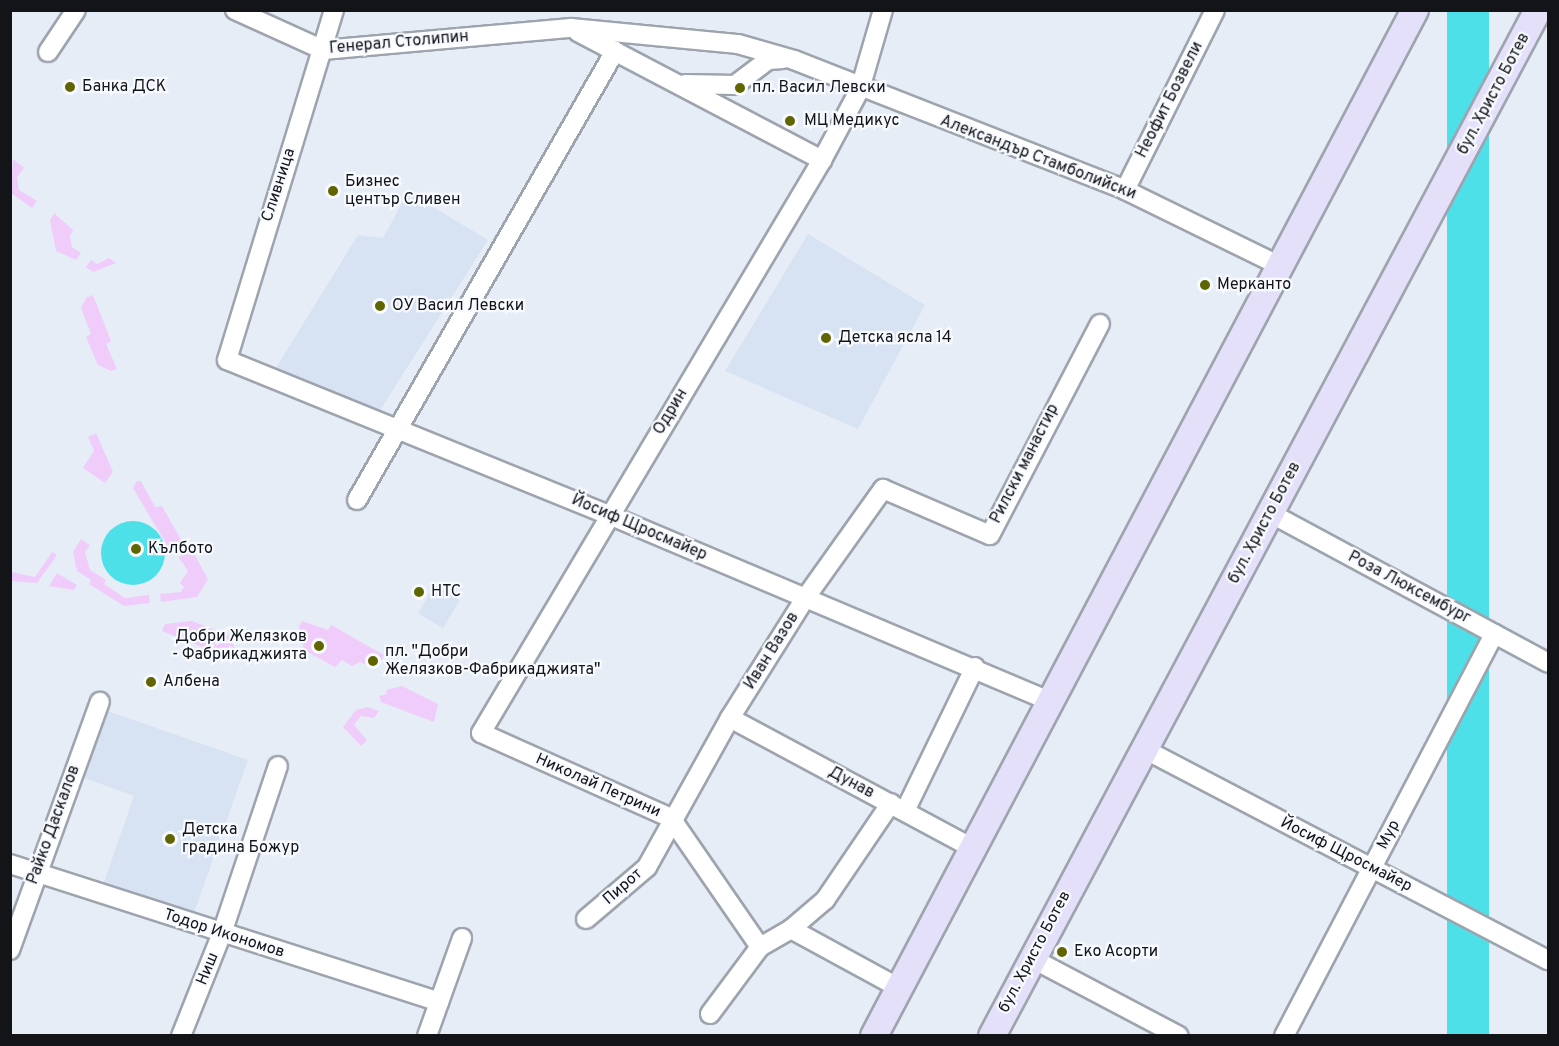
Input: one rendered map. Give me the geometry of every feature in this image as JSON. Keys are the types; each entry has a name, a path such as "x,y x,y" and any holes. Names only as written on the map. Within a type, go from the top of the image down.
{"main road":[{"path":"874,1035 1278,265 1415,10"},
{"name":"бул. Христо Ботев","path":"992,1035 1538,10"}],"street":[{"path":"48,52 76,10"},
{"name":"Генерал Столипин","path":"235,10 323,50 570,19 738,44 794,60"},
{"name":"Сливница","path":"227,360 334,10"},
{"name":"Одрин","path":"480,733 822,160 860,89 883,10"},
{"name":"Неофит Бозвели","path":"1125,190 1215,10"},
{"path":"570,19 615,51 822,160"},
{"path":"357,500 615,51"},
{"path":"676,84 724,87 744,80 768,60 794,60"},
{"name":"Александър Стамболийски","path":"794,60 860,89 1125,190 1278,265"},
{"name":"Рилски манастир","path":"883,489 990,534 1100,324"},
{"name":"Йосиф Щросмайер","path":"227,360 609,515 1049,701"},
{"name":"Иван Вазов","path":"671,818 806,597 883,489"},
{"name":"Роза Люксембург","path":"1270,513 1548,663"},
{"name":"Мур","path":"1284,1035 1494,634"},
{"path":"710,1014 760,947 791,929 825,900 898,807 975,668"},
{"name":"Райко Даскалов","path":"10,950 35,873 100,702"},
{"name":"Дунав","path":"730,718 972,848"},
{"name":"Николай Петрини","path":"480,733 671,818 760,947"},
{"name":"Йосиф Щросмайер","path":"1144,749 1548,960"},
{"name":"Ниш","path":"181,1035 222,933 278,766"},
{"name":"Пирот","path":"586,919 647,867 671,818"},
{"name":"Тодор Икономов","path":"10,864 439,1002"},
{"path":"791,929 899,988"},
{"path":"427,1035 462,938"},
{"path":"1031,958 1179,1035"}],"shaded area":[{"path":"13,159 24,168 17,177 19,190 37,201 32,208 11,193"},
{"name":"ОУ Васил Левски","path":"408,192 488,240 379,412 274,371 358,235 383,238"},
{"path":"54,213 73,230 70,236 72,247 81,253 76,260 56,251 50,220"},
{"name":"Детска ясла 14","path":"808,234 925,305 858,429 725,371"},
{"path":"109,258 116,263 93,272 86,267 91,260 97,264"},
{"path":"93,295 111,341 106,344 117,369 111,371 98,365 86,337 91,334 81,308 86,298"},
{"path":"96,433 113,472 105,483 83,468 94,451 88,437"},
{"path":"137,481 141,481 155,507 162,506 183,543 175,552 171,552 133,488"},
{"path":"81,539 90,545 85,552 90,570 106,580 104,584 125,598 149,595 150,603 124,606 89,584 91,580 77,571 73,552"},
{"path":"190,546 208,579 197,597 161,602 160,594 181,592 184,587 180,583 188,571 179,558"},
{"path":"52,552 57,555 37,583 11,581 11,572 35,577"},
{"path":"57,573 77,585 74,590 49,586"},
{"path":"435,585 460,600 443,628 418,613"},
{"path":"192,621 228,635 235,648 230,658 162,631 165,624"},
{"path":"302,621 328,630 331,625 384,655 379,665 369,666 360,662 352,666 342,660 335,667 304,650 299,627"},
{"path":"402,686 438,704 434,722 381,702 379,696 387,694 386,690"},
{"path":"367,707 379,711 374,718 361,716 354,725 367,740 361,746 343,727 356,710"},
{"name":"Детска градина Божур","path":"105,710 248,760 194,913 104,882 134,796 82,777"}],"water":[{"path":"1447,11 1489,11 1489,1036 1447,1036"},
{"path":"133,521 151,526 156,530 160,535 165,553 160,571 156,576 151,580 133,585 115,580 110,576 106,571 101,553 106,535 110,530 115,526"}],"place":[{"name":"Банка ДСК","path":"70,87"},
{"name":"пл. Васил Левски","path":"740,88"},
{"name":"МЦ Медикус","path":"790,121"},
{"name":"Бизнес център Сливен","path":"333,191"},
{"name":"Мерканто","path":"1205,285"},
{"name":"ОУ Васил Левски","path":"380,306"},
{"name":"Детска ясла 14","path":"826,338"},
{"name":"Кълбото","path":"136,549"},
{"name":"НТС","path":"419,592"},
{"name":"Добри Желязков - Фабрикаджията","path":"319,646"},
{"name":"пл. \"Добри Желязков-Фабрикаджията\"","path":"373,661"},
{"name":"Албена","path":"151,682"},
{"name":"Детска градина Божур","path":"170,839"},
{"name":"Еко Асорти","path":"1062,952"}]}
